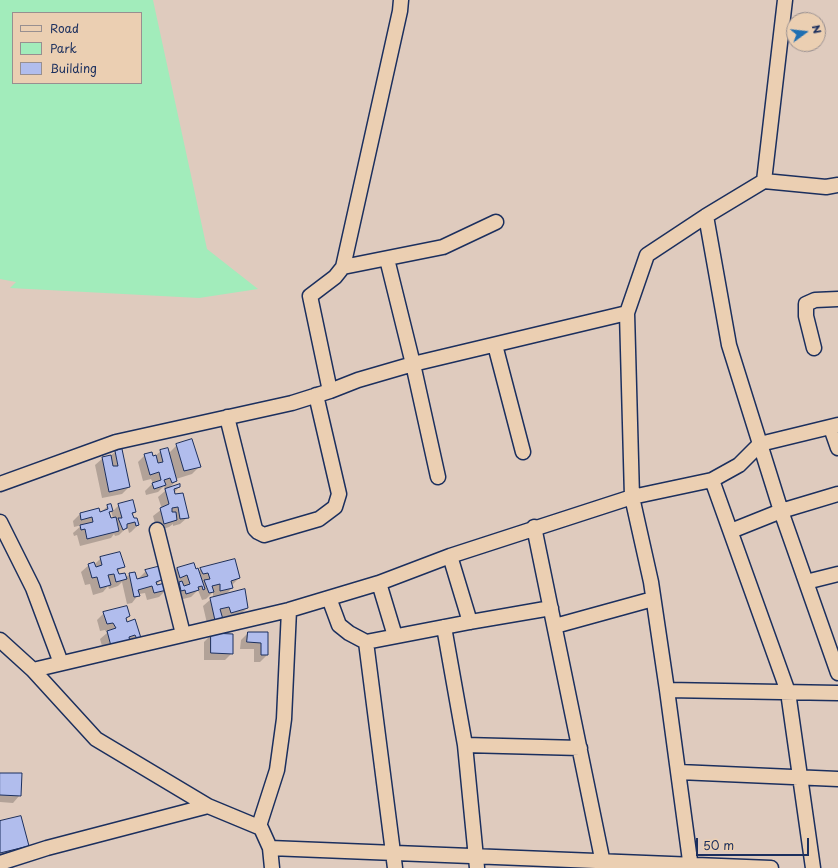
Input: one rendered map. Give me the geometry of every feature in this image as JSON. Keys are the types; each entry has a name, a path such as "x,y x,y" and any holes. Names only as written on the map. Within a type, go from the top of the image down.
{"street":[{"path":"330,391 310,296 335,277 344,266 400,12 401,0"},
{"path":"764,181 785,0"},
{"path":"691,867 668,690 651,582 632,496 627,313 647,255 706,216 764,181 826,187 838,185"},
{"path":"706,216 729,345 781,511 838,673"},
{"path":"344,266 387,259 443,247 496,222"},
{"path":"387,259 413,364 438,477"},
{"path":"814,348 806,316 806,304 815,300 838,299"},
{"path":"0,484 116,442 227,416 292,404 358,380 413,364 627,313"},
{"path":"495,345 523,452"},
{"path":"227,416 255,529 264,535 319,519 335,507 339,494 316,395"},
{"path":"33,670 289,610 379,583 450,556 632,496 712,480 739,465 760,444 834,427 838,448"},
{"path":"712,480 788,692 813,868"},
{"path":"731,531 781,511 838,494"},
{"path":"0,522 33,588 61,663"},
{"path":"534,528 604,865"},
{"path":"157,530 183,634"},
{"path":"450,556 470,622"},
{"path":"806,582 838,574"},
{"path":"379,583 395,636"},
{"path":"329,598 339,625 349,633 366,642 551,608"},
{"path":"554,626 653,600"},
{"path":"259,826 277,770 282,734 289,610"},
{"path":"444,627 465,745 477,862"},
{"path":"0,640 33,670 96,739 208,806 259,826 270,848 272,868"},
{"path":"366,642 395,868"},
{"path":"668,690 838,693"},
{"path":"465,745 580,748"},
{"path":"678,772 838,779"},
{"path":"0,863 46,848 208,806"},
{"path":"270,848 394,854 477,862 771,868"}],"green space":[{"path":"0,0 153,0 207,249 258,289 199,298 10,288 16,282 0,279"}],"building":[{"path":"192,439 201,467 184,471 176,444"},
{"path":"168,448 177,481 172,483 170,478 164,480 166,485 154,489 152,483 161,480 159,472 150,475 144,454 152,452 153,456 156,455 158,463 163,462 160,450"},
{"path":"122,449 130,487 109,492 102,457 111,455 113,466 118,466 115,451"},
{"path":"180,484 180,487 174,489 175,494 183,493 189,518 180,519 178,507 172,508 172,512 176,512 177,520 164,524 160,508 169,504 165,489"},
{"path":"133,500 136,512 132,513 134,518 137,518 139,525 136,526 135,522 127,524 127,528 123,530 118,518 122,518 118,504"},
{"path":"111,504 113,511 109,512 111,518 116,517 119,531 87,539 85,529 81,530 80,525 93,522 92,517 81,520 80,513 99,508 100,512 108,509 107,505"},
{"path":"120,552 125,567 117,569 119,574 125,573 127,579 116,582 114,574 108,575 111,585 100,588 97,577 92,578 88,564 94,562 96,567 102,565 100,557"},
{"path":"235,559 240,578 231,581 233,588 220,591 220,584 212,586 214,592 209,593 204,580 210,579 208,573 203,574 200,568"},
{"path":"194,563 196,569 198,568 205,589 203,590 202,586 198,587 199,590 186,594 185,590 181,591 179,582 182,581 184,586 190,584 187,575 180,578 177,568"},
{"path":"161,566 164,579 156,582 157,585 165,583 167,590 154,593 152,586 138,590 140,596 134,597 129,573 135,572 137,579 148,576 145,570"},
{"path":"245,589 248,608 231,613 229,607 220,609 224,623 216,625 210,598"},
{"path":"127,606 130,616 126,618 127,622 135,619 141,638 137,639 135,635 129,637 130,642 111,646 107,631 116,628 113,623 107,624 103,612"},
{"path":"248,632 268,632 268,655 261,655 261,643 247,642"},
{"path":"211,633 233,634 233,654 211,653"},
{"path":"0,773 22,773 21,796 0,795"},
{"path":"21,816 29,846 0,853 0,821"}]}
